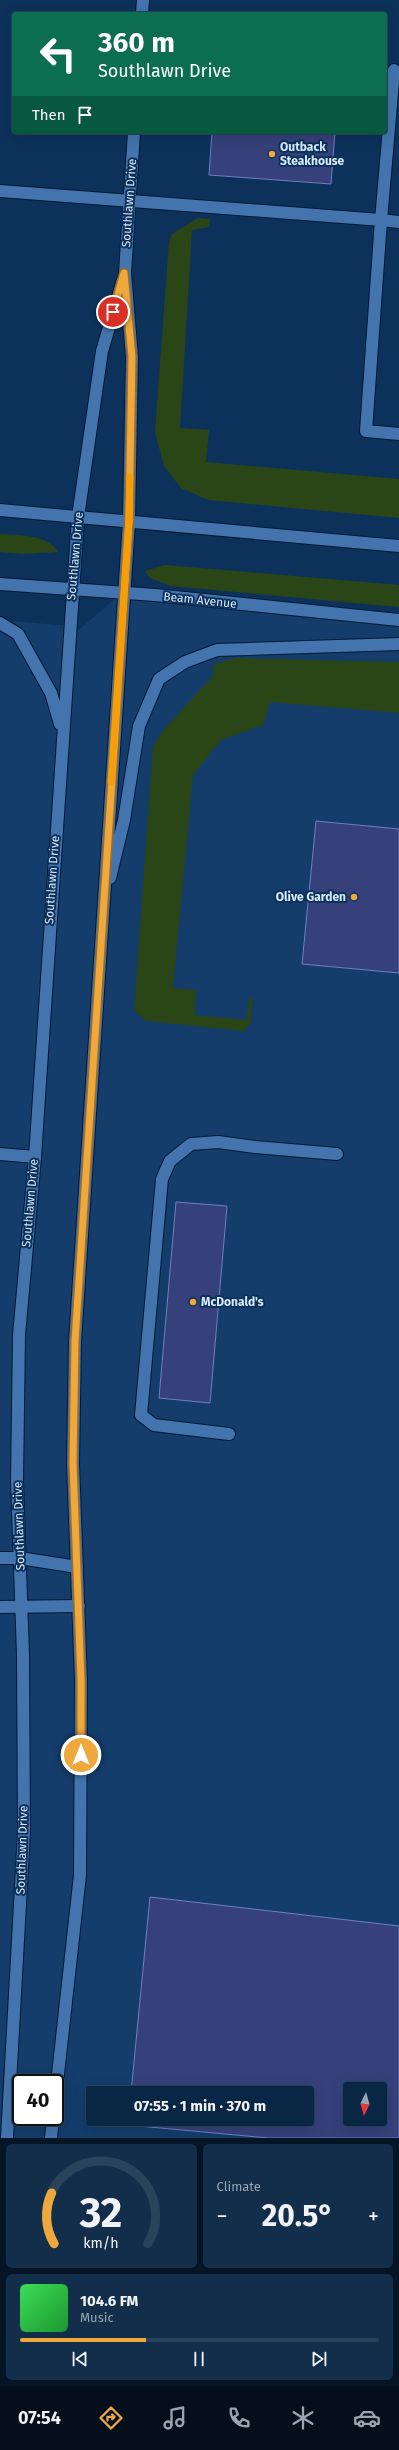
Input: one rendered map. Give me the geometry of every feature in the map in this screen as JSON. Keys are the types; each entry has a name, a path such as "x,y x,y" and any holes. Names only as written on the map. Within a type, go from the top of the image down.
{"street":[{"path":"142,12 143,0"},
{"path":"393,70 366,431 399,434"},
{"name":"Southlawn Drive","path":"58,2074 80,1874 81,1681 73,1463 75,1341 123,593 129,521 132,357 124,273 134,134"},
{"path":"0,192 130,200 399,222"},
{"name":"Southlawn Drive","path":"7,2138 24,1832 21,1606 17,1481 19,1335 34,1157 71,588 78,517 102,351 124,273"},
{"path":"0,510 399,546"},
{"name":"Beam Avenue","path":"0,584 71,588 399,620"},
{"path":"0,623 18,634 51,693 62,732"},
{"path":"103,908 124,820 139,726 159,679 184,662 218,650 399,644"},
{"path":"229,1434 154,1426 141,1415 162,1178 170,1161 191,1144 218,1142 255,1147 337,1154"},
{"path":"0,1154 34,1157"},
{"path":"0,1558 20,1558 77,1567"},
{"path":"0,1607 78,1606"},
{"path":"51,2138 52,2126"}],"shaded area":[{"path":"117,597 399,622 399,2138 0,2138 0,620 70,626 74,634"}],"green space":[{"path":"198,218 210,219 209,227 192,230 180,428 209,430 206,462 399,479 399,518 208,500 181,488 164,466 155,432 169,242 172,234"},
{"path":"0,534 24,535 40,539 53,546 58,552 24,554 0,552"},
{"path":"165,565 399,585 399,607 171,586 150,578 145,571"},
{"path":"235,658 399,662 399,713 270,702 263,725 221,740 193,775 173,988 196,990 195,1015 246,1020 249,997 253,998 250,1024 244,1031 146,1021 134,1010 153,746 165,728 213,676 214,664"}],"building":[{"name":"Outback Steakhouse","path":"212,134 335,134 331,184 209,175"},
{"name":"Olive Garden","path":"316,821 399,829 399,973 302,964"},
{"name":"McDonald's","path":"176,1202 227,1206 210,1403 159,1398"},
{"path":"150,1897 399,1926 399,2138 268,2138 139,2126 314,2126 314,2086 132,2086"}],"slow traffic":[{"path":"111,782 129,521 130,477"}],"place":[{"name":"Outback Steakhouse","path":"272,154"},
{"name":"Olive Garden","path":"354,897"},
{"name":"McDonald's","path":"193,1302"}],"route":[{"path":"81,1755 81,1681 73,1463 75,1341 123,593 129,521 132,357 124,273 113,312"}]}
